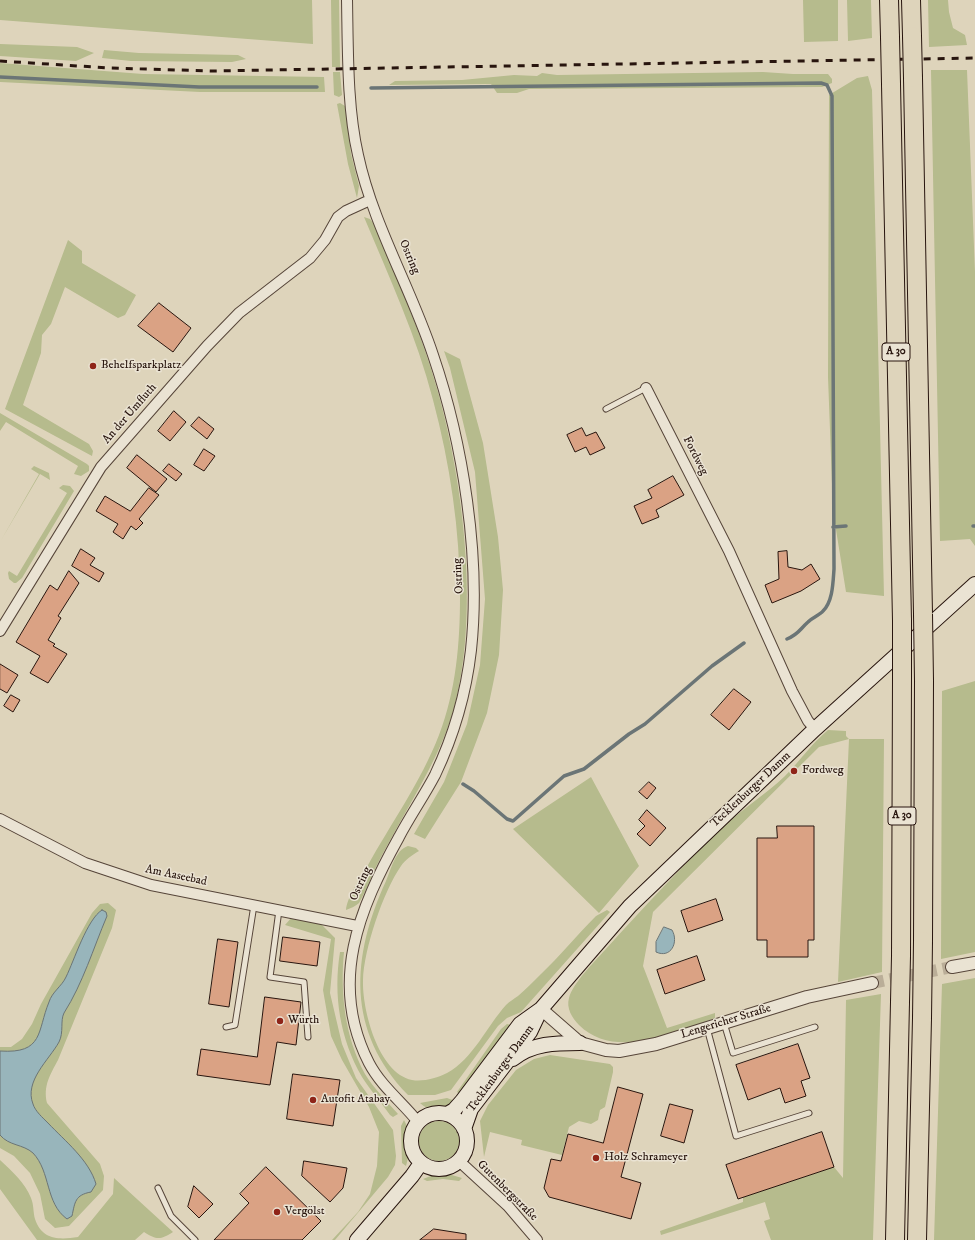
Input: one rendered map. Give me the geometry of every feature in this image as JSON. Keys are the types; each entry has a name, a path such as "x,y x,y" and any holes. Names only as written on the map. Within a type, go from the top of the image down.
{"highway":[{"name":"A 30","path":"889,0 902,621 901,956 895,1240"},
{"name":"A 30","path":"911,0 924,681 924,941 917,1240"}],"main road":[{"name":"Tecklenburger Damm","path":"446,1114 454,1110 462,1101 520,1024 541,1009 630,906 815,729 975,584"},
{"name":"Tecklenburger Damm","path":"464,1129 471,1109 530,1032 541,1009"},
{"name":"Lengericher Straße","path":"501,1070 517,1056 532,1047 552,1043 580,1043"},
{"path":"432,1114 446,1114 459,1122 464,1129 466,1146 459,1161 448,1168 436,1169 421,1163 415,1156 411,1147 411,1138 413,1130 418,1122 432,1114"},
{"path":"357,1240 412,1176 421,1163"}],"street":[{"name":"Ostring","path":"347,0 349,69 357,152 370,200 399,266 434,355 452,422 467,503 473,576 471,648 459,716 433,778 399,836 368,897 357,926 350,978 354,1021 359,1040 370,1064 382,1083 418,1122"},
{"name":"An der Umfluth","path":"0,631 101,467 207,346 239,313 310,258 331,231 338,217 346,211 370,200"},
{"name":"Fordweg","path":"646,388 729,551 792,691 808,721 815,729"},
{"name":"Am Aaseebad","path":"0,819 85,863 151,885 357,926"},
{"path":"952,967 975,963"},
{"name":"Lengericher Straße","path":"541,1009 580,1043 606,1050 636,1049 807,997 872,983"},
{"name":"Gutenbergstraße","path":"459,1161 508,1206 537,1240"}],"lane":[{"path":"606,409 646,388"},
{"path":"226,1027 235,1025 254,905"},
{"path":"279,910 270,977 304,982 308,1037"},
{"path":"724,1023 733,1053 815,1027"},
{"path":"706,1028 736,1136 809,1112"},
{"path":"158,1188 171,1216 195,1240"}],"green space":[{"path":"0,0 312,0 313,44 0,20"},
{"path":"331,0 339,0 340,67 332,67"},
{"path":"803,0 838,0 838,41 804,42"},
{"path":"847,0 871,0 872,38 848,41"},
{"path":"928,0 948,0 953,28 965,35 967,45 929,47"},
{"path":"0,44 77,47 94,53 76,61 0,56"},
{"path":"104,50 139,53 238,55 246,59 232,62 131,61 102,58"},
{"path":"0,63 143,74 324,77 325,92 200,92 0,82"},
{"path":"931,70 967,70 975,272 975,546 970,539 940,541"},
{"path":"333,72 340,72 342,95 339,97 334,95"},
{"path":"763,72 828,74 832,79 832,83 822,87 529,89 517,93 497,93 491,84 389,85 395,81 462,80 514,75 537,76 542,73 557,75"},
{"path":"868,76 872,90 884,596 846,592 833,511 828,377 829,95 857,78"},
{"path":"340,103 345,106 351,154 359,186 357,198 348,164 337,104"},
{"path":"364,217 370,219 374,224 417,328 438,392 455,469 461,510 467,594 466,635 461,675 453,712 442,741 429,770 381,858 359,903 346,910 354,888 415,786 439,735 445,718 456,667 460,614 460,572 456,522 449,473 439,424 411,330"},
{"path":"68,240 82,251 82,263 136,295 125,315 118,318 65,287 51,324 42,335 41,353 23,405 89,444 93,451 92,456 5,409"},
{"path":"444,351 460,359 483,443 498,537 503,590 499,655 487,713 461,782 425,839 414,834 444,782 467,724 480,665 485,599 475,472 450,368"},
{"path":"0,413 87,464 89,466 89,471 81,476 74,474 78,466 6,422 0,431"},
{"path":"34,466 49,473 50,480 40,474 0,542 39,474 31,469"},
{"path":"63,485 70,486 74,491 22,578 14,583 9,579 9,571 17,576 67,493 59,488"},
{"path":"975,681 975,952 941,959 942,691"},
{"path":"828,730 846,731 846,736 849,739 819,747 653,912 643,966 667,1028 715,1013 715,1018 664,1036 628,1042 610,1041 594,1036 579,1025 570,1013 568,1002 571,992 584,973 648,903 722,828 785,776 816,741"},
{"path":"849,739 884,739 882,972 838,982"},
{"path":"591,777 639,866 599,913 513,829"},
{"path":"408,846 416,848 419,851 403,864 394,877 381,905 364,967 363,992 369,1023 381,1053 390,1066 400,1075 412,1080 434,1078 447,1073 456,1067 472,1051 506,1005 547,968 596,916 607,910 610,912 521,1012 507,1018 498,1026 451,1090 435,1095 408,1095 388,1071 373,1045 365,1019 361,992 361,965 366,938 374,909 394,861 400,852"},
{"path":"108,903 116,910 112,928 50,1076 46,1091 47,1103 100,1164 104,1176 103,1190 69,1226 55,1228 45,1219 40,1194 30,1173 14,1156 0,1148 0,1047 11,1047 22,1039 32,1024 41,1004 92,913 100,904"},
{"path":"292,917 320,923 335,938 330,993 342,1044 356,1078 393,1130 396,1156 395,1165 388,1177 335,1240 332,1240 358,1212 370,1194 377,1166 379,1132 369,1107 342,1060 331,1036 323,990 331,939 285,925"},
{"path":"340,952 344,952 344,999 353,1045 365,1074 376,1090 398,1114 393,1117 368,1087 354,1062 348,1047 340,1016 338,1000 337,984"},
{"path":"975,978 975,1240 934,1240 942,984"},
{"path":"881,994 873,1240 771,1240 764,1221 770,1219 765,1202 661,1235 660,1231 743,1202 743,1197 834,1167 843,1178 846,1000"},
{"path":"507,1024 515,1026 461,1095 457,1092 501,1029"},
{"path":"550,1055 610,1064 613,1067 605,1107 600,1110 598,1120 591,1124 579,1121 569,1127 562,1155 521,1145 522,1140 490,1132 484,1157 480,1121 488,1105 516,1070 534,1059"},
{"path":"447,1098 455,1101 438,1109 429,1108 420,1103"},
{"path":"404,1120 408,1128 407,1145 409,1154 406,1166 402,1163 401,1126"},
{"path":"439,1121 447,1123 453,1127 457,1133 459,1141 457,1149 453,1155 447,1159 439,1161 431,1159 425,1155 421,1149 419,1141 421,1133 425,1127 431,1123"},
{"path":"0,1160 22,1182 32,1201 35,1219 38,1226 47,1235 58,1238 78,1237 113,1194 114,1178 173,1232 162,1238 155,1238 144,1232 135,1240 37,1240 0,1189"},
{"path":"445,1173 462,1178 459,1181 443,1179 427,1181 423,1179 436,1174"}],"water":[{"path":"102,910 106,912 107,916 82,978 64,1013 59,1042 39,1071 32,1087 31,1095 35,1109 82,1159 93,1175 96,1184 91,1192 79,1197 75,1203 72,1216 67,1219 55,1205 43,1169 33,1153 4,1139 0,1135 0,1051 25,1049 32,1044 40,1031 50,998 66,977 81,941 91,922"},
{"path":"664,927 672,930 675,939 670,951 661,954 656,952 656,942"}],"building":[{"path":"159,303 191,328 173,352 138,326"},
{"path":"174,411 186,422 170,441 158,431"},
{"path":"199,417 214,429 207,439 191,426"},
{"path":"582,428 586,436 596,432 605,448 590,455 586,447 575,452 567,435"},
{"path":"204,449 215,456 204,471 194,465"},
{"path":"137,455 167,479 156,492 127,468"},
{"path":"169,464 182,474 176,481 163,471"},
{"path":"673,476 684,495 656,510 659,517 642,524 634,506 652,498 648,490"},
{"path":"149,488 159,495 139,519 143,523 136,530 131,526 123,539 113,532 118,524 96,511 105,496 130,511"},
{"path":"81,549 95,558 90,565 104,573 99,582 72,566"},
{"path":"787,551 788,567 802,570 811,564 820,579 801,591 772,603 765,585 779,579 778,552"},
{"path":"69,571 79,583 58,616 61,618 48,640 55,644 53,646 67,654 48,683 30,673 40,656 16,642 50,585 57,590"},
{"path":"0,664 18,675 7,693 0,689"},
{"path":"734,689 751,702 729,730 711,715"},
{"path":"11,695 20,700 13,712 4,706"},
{"path":"649,782 656,788 647,799 639,792"},
{"path":"647,810 666,828 650,846 637,834 645,826 639,820"},
{"path":"777,826 814,826 814,940 808,940 808,957 767,957 767,940 757,940 757,838 777,838"},
{"path":"716,899 723,920 688,932 681,911"},
{"path":"283,937 320,942 317,966 280,961"},
{"path":"218,939 238,942 229,1007 209,1004"},
{"path":"697,956 705,980 665,994 657,970"},
{"path":"265,997 301,1002 296,1045 277,1042 270,1085 197,1075 201,1049 257,1057"},
{"path":"798,1044 810,1078 801,1081 806,1096 785,1103 780,1088 748,1100 736,1065"},
{"name":"Autofit Atabay","path":"293,1074 340,1080 333,1126 287,1119"},
{"name":"Holz Schrameyer","path":"618,1087 643,1094 621,1177 641,1183 631,1219 549,1197 544,1188 551,1159 561,1161 568,1134 603,1143"},
{"path":"670,1104 693,1110 684,1143 661,1136"},
{"path":"822,1132 834,1167 738,1199 726,1165"},
{"path":"304,1161 347,1168 343,1188 330,1202 302,1176"},
{"name":"Vergölst","path":"266,1167 321,1221 302,1240 214,1240 249,1203 240,1194"},
{"path":"194,1186 213,1204 199,1218 188,1207"},
{"path":"434,1229 466,1234 466,1240 420,1240"}],"waterway":[{"path":"0,77 199,87 317,87"},
{"path":"371,88 821,83 827,85 832,96 834,569 831,597 826,607 822,612 810,620 797,634 787,639"},
{"path":"833,527 846,526"},
{"path":"463,784 474,791 507,819 513,821 564,776 584,769 629,734 645,724 712,666 744,643"}],"tunnel":[{"path":"872,983 952,967"}],"railway":[{"path":"0,61 110,68 212,71 975,58"}],"place":[{"name":"Behelfsparkplatz","path":"93,366"},
{"name":"Fordweg","path":"794,771"},
{"name":"Würth","path":"280,1021"},
{"name":"Autofit Atabay","path":"313,1100"},
{"name":"Holz Schrameyer","path":"596,1158"},
{"name":"Vergölst","path":"277,1212"}]}
